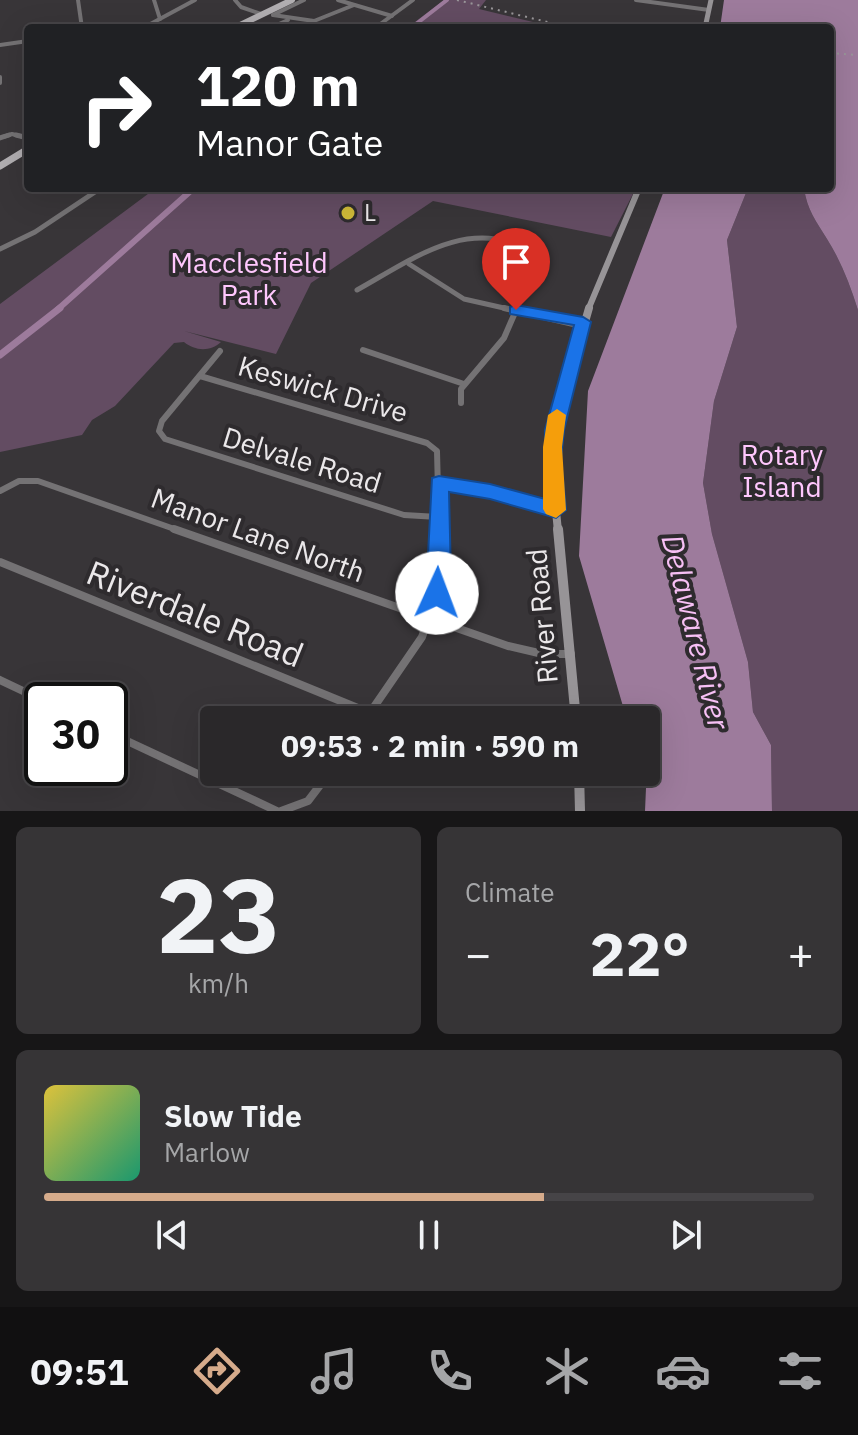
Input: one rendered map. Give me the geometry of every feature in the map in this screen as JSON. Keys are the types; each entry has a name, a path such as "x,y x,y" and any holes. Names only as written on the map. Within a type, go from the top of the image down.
{"main road":[{"path":"242,24 292,0"},
{"path":"706,24 711,0"},
{"path":"2,163 24,151"},
{"name":"River Road","path":"575,706 552,459 554,430 582,324 637,192"},
{"path":"579,786 580,811"}],"street":[{"path":"78,0 81,24"},
{"path":"154,0 160,19"},
{"path":"151,24 195,0"},
{"path":"304,0 273,15 309,22 354,5"},
{"path":"338,0 392,16"},
{"path":"344,0 354,5"},
{"path":"381,24 413,0"},
{"path":"636,0 709,10"},
{"path":"236,2 261,14"},
{"path":"279,24 288,20"},
{"path":"0,45 24,42"},
{"path":"0,138 12,134 24,137"},
{"path":"0,249 35,232 95,192"},
{"path":"357,290 471,236 521,244 533,254 536,262 504,338 464,384 460,391 461,403"},
{"path":"409,264 457,296 582,324"},
{"path":"363,350 464,384"},
{"path":"200,376 220,351"},
{"name":"Delvale Road","path":"200,376 162,421 159,431 169,441 404,515 438,517"},
{"name":"Keswick Drive","path":"200,376 434,447 438,455 439,483"},
{"name":"Manor Lane North","path":"0,491 22,480 38,481 508,646 543,654 571,654"},
{"path":"375,706 422,637 440,585 439,483 501,494 556,510"},
{"name":"Riverdale Road","path":"0,562 344,706"},
{"path":"0,680 24,691"},
{"path":"128,741 279,811 294,809 315,794 320,786"}],"green space":[{"path":"444,0 486,0 479,9 541,24 412,24"},
{"name":"Macclesfield Park","path":"151,192 634,192 611,237 433,201 311,283 276,354 184,331 221,342 202,349 184,342 174,343 115,406 92,420 82,435 0,452 0,304"},
{"name":"Rotary Island","path":"746,192 804,192 816,221 841,265 858,310 858,811 772,811 771,745 753,712 748,662 712,534 703,483 714,401 737,327 727,240"}],"water":[{"path":"724,0 858,0 858,310 841,265 810,209 804,192 834,192 834,24 721,24"},
{"name":"Delaware River","path":"663,192 746,192 727,240 737,327 714,401 703,483 712,534 748,662 753,712 771,745 772,811 645,811 646,786 660,786 660,706 623,706 579,556 588,391"}],"waterway":[{"path":"416,24 447,0"},
{"path":"57,310 190,192"},
{"path":"0,355 60,308"}],"railway":[{"path":"457,0 556,24"},
{"path":"834,53 858,55"}],"slow traffic":[{"path":"553,509 556,510 552,447 557,415"}],"place":[{"name":"L","path":"348,213"}],"route":[{"path":"437,593 440,585 439,483 490,491 556,510 552,459 554,430 583,322 516,310"}]}
